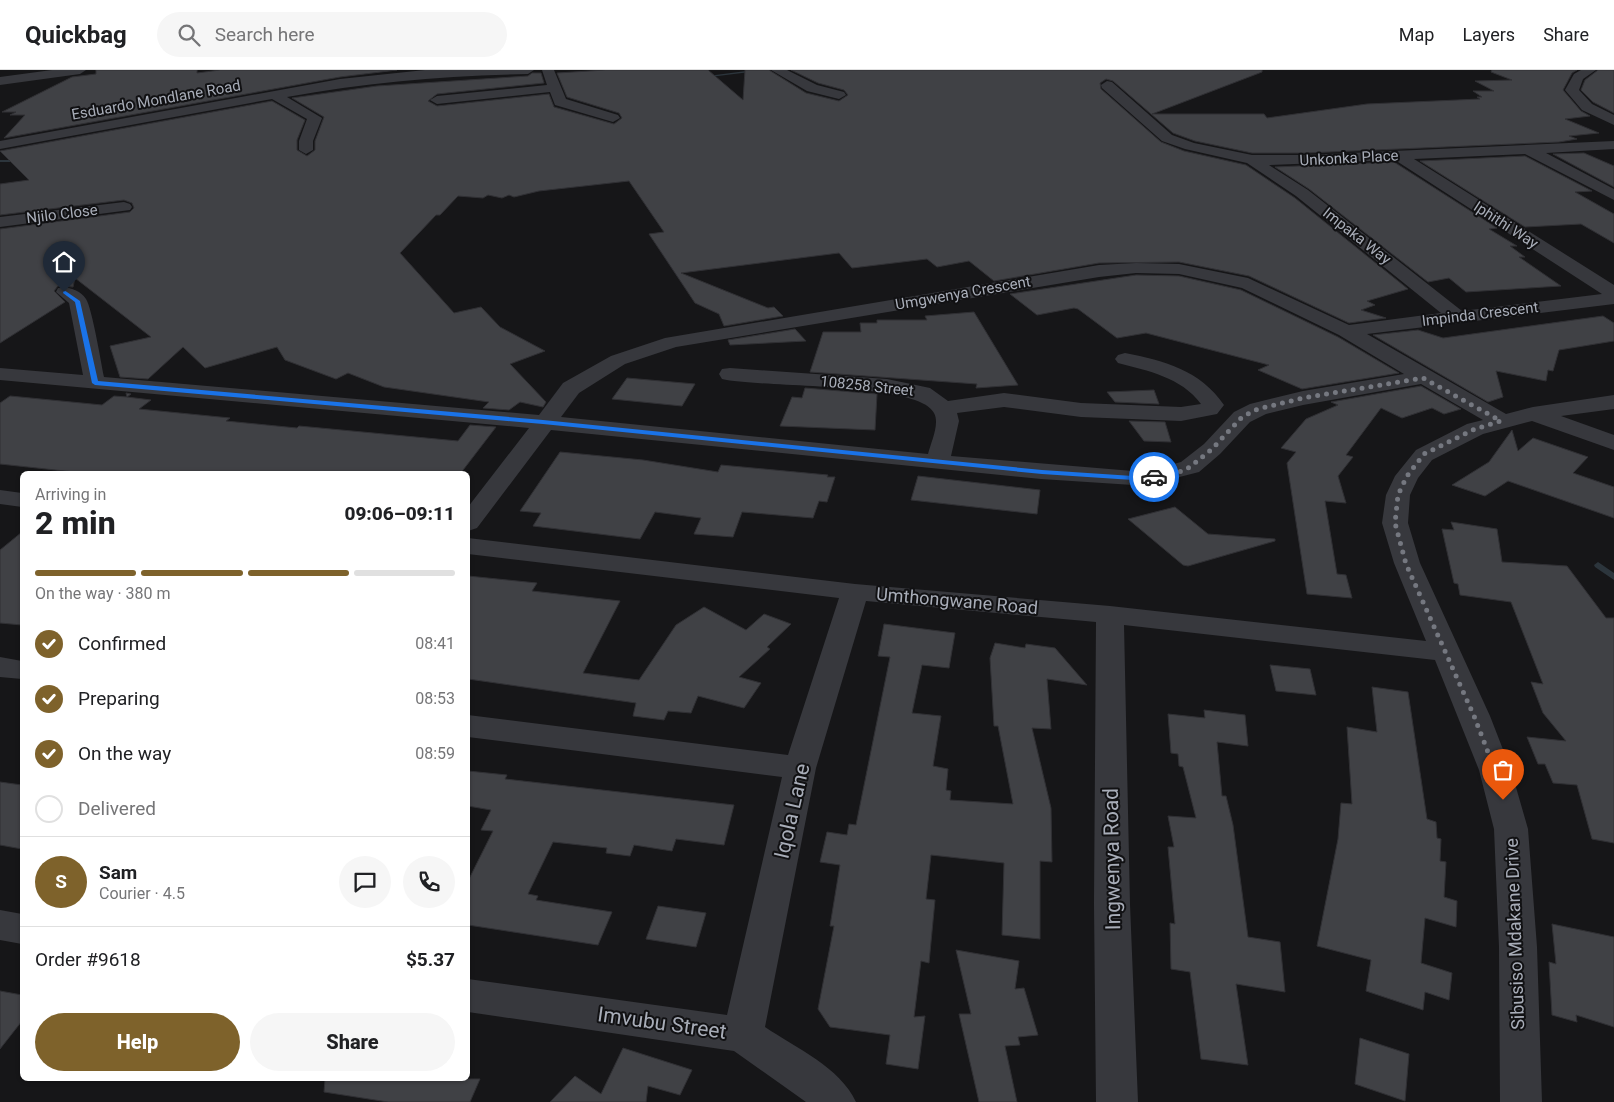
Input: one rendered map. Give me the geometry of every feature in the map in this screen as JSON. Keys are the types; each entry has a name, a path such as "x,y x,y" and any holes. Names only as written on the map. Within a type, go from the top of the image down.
{"street":[{"path":"0,81 80,70"},
{"name":"Esduardo Mondlane Road","path":"0,145 274,95 341,76 528,70"},
{"path":"548,70 560,102 608,116"},
{"path":"777,70 807,86 839,95"},
{"path":"1590,70 1578,77 1572,90 1586,107 1614,121"},
{"name":"Unkonka Place","path":"1107,85 1167,138 1207,151 1252,160 1399,156 1614,145"},
{"path":"437,100 554,88"},
{"path":"274,95 315,118 306,141 306,150"},
{"path":"1528,149 1614,195"},
{"name":"Iphithi Way","path":"1399,156 1614,293"},
{"name":"Impaka Way","path":"1252,160 1302,194 1458,317"},
{"name":"Njilo Close","path":"0,222 69,212 124,207"},
{"name":"Umgwenya Crescent","path":"470,519 571,388 618,360 648,348 1099,271 1165,268 1230,279 1259,288 1346,332 1423,378 1501,421"},
{"path":"64,292 78,301 95,383"},
{"name":"Impinda Crescent","path":"1346,332 1614,298"},
{"path":"938,461 948,421 942,408 1004,400 1081,410 1181,414 1198,413 1209,409 1212,405 1208,397 1173,371 1125,359"},
{"path":"0,374 543,422 1089,476 1156,476 1190,467 1212,449 1242,417 1258,409 1303,398 1423,378"},
{"name":"108258 Street","path":"730,374 909,389 932,398 942,408"},
{"name":"Sibusiso Mdakane Drive","path":"1521,1102 1518,947 1511,829 1495,770 1446,652 1406,564 1395,523 1398,495 1407,476 1424,454 1475,429 1532,414 1614,402"},
{"path":"1532,414 1614,443"},
{"name":"Umthongwane Road","path":"470,546 855,592 1110,616 1446,652"},
{"name":"Iqola Lane","path":"743,1035 800,768 855,592"},
{"name":"Ingwenya Road","path":"1110,616 1112,904 1117,1102"},
{"path":"0,667 20,670"},
{"path":"470,726 800,768"},
{"path":"0,925 20,929"},
{"name":"Imvubu Street","path":"470,996 743,1035 817,1085 835,1102"}],"building":[{"path":"96,70 197,70 197,73 220,70 397,70 340,77 4,138 25,115 10,115 16,112 2,112 72,77 96,74"},
{"path":"605,70 708,70 743,100 745,70 769,70 806,93 839,101 848,95 844,90 818,83 791,70 1262,70 1262,72 1152,114 1264,114 1267,118 1367,104 1480,99 1477,97 1482,97 1473,91 1494,91 1475,81 1512,80 1491,72 1492,70 1577,70 1572,73 1563,90 1581,111 1590,116 1565,119 1599,133 1569,136 1577,139 1559,142 1306,153 1252,153 1195,141 1173,133 1113,81 1106,79 1100,83 1101,89 1161,142 1184,151 1246,165 1295,198 1408,289 1367,301 1375,305 1361,310 1386,318 1349,323 1249,276 1179,262 1099,263 994,281 969,261 937,267 927,259 852,268 839,253 681,273 768,308 774,307 783,316 724,326 719,314 695,303 649,234 664,232 629,181 539,191 514,197 509,195 502,198 488,195 483,198 458,196 440,215 436,215 400,253 454,313 481,307 500,327 545,351 510,364 546,402 543,407 520,402 509,410 483,408 489,402 384,387 348,373 336,379 285,360 277,347 205,368 183,347 148,379 120,377 110,346 151,337 75,278 73,287 58,286 54,291 65,302 0,343 0,229 130,212 134,208 132,203 124,200 0,215 0,184 29,180 0,151 272,101 305,120 297,140 297,150 307,156 315,150 315,141 324,117 292,98 377,86 528,76 532,73 541,73 544,83 437,94 428,101 437,106 549,94 554,107 614,124 622,118 619,113 567,97 557,73"},
{"path":"1598,70 1614,70 1614,113 1593,102 1581,90 1585,80"},
{"path":"1584,153 1614,166 1614,187 1553,154"},
{"path":"1525,156 1592,191 1575,192 1614,214 1614,243 1581,224 1525,227 1420,161"},
{"path":"1394,162 1497,228 1489,229 1517,246 1510,246 1525,257 1519,257 1561,286 1466,292 1449,278 1428,282 1309,189 1275,167"},
{"path":"1136,275 1179,276 1241,290 1338,337 1399,373 1302,389 1258,370 1269,365 1146,333 1117,338 1078,309 1074,308 1037,315 1010,294"},
{"path":"974,312 1018,385 976,388 977,384 810,372 823,332 861,332 860,323 877,323 877,320 927,320 925,316"},
{"path":"1603,316 1614,323 1614,341 1559,350 1553,371 1548,370 1546,381 1496,371 1503,397 1488,402 1373,335 1418,330 1443,338"},
{"path":"795,329 806,341 730,345 728,340"},
{"path":"627,378 695,384 682,406 612,399"},
{"path":"1421,386 1461,409 1444,414 1432,408 1402,418 1381,408 1346,455 1353,457 1338,476 1346,503 1325,501 1337,574 1346,575 1352,598 1307,594 1287,463 1296,452 1281,448 1306,419 1338,405 1331,402"},
{"path":"805,388 877,394 875,430 780,426 792,397 802,398"},
{"path":"1154,390 1159,404 1115,402 1107,392"},
{"path":"10,396 102,405 114,396 151,400 139,409 230,418 226,421 297,428 299,426 458,441 470,425 496,427 462,471 64,471 0,464 0,403"},
{"path":"1129,421 1165,422 1171,442 1144,441"},
{"path":"1512,430 1518,451 1533,438 1588,457 1573,473 1614,487 1614,518 1508,481 1485,496 1452,485 1489,462"},
{"path":"560,452 643,460 718,472 721,465 835,477 827,502 819,501 813,518 742,512 733,537 694,534 701,518 655,512 640,539 533,526 541,513 520,511"},
{"path":"918,476 1040,490 1037,514 911,500"},
{"path":"1175,507 1208,534 1275,539 1275,541 1188,566 1183,565 1128,519"},
{"path":"1451,522 1497,529 1502,562 1567,566 1606,618 1614,618 1614,843 1592,839 1577,785 1553,783 1545,764 1538,764 1527,737 1566,741 1543,713 1531,682 1543,684 1511,602 1460,595 1458,584 1454,583 1442,529 1454,530"},
{"path":"20,534 20,625 0,623 0,550"},
{"path":"470,576 537,583 532,591 620,601 583,673 639,680 676,625 704,607 746,630 764,614 791,624 767,647 770,649 739,677 761,683 744,708 698,696 691,713 668,711 664,720 633,716 636,703 470,679"},
{"path":"884,624 955,633 949,668 922,665 912,713 941,716 933,766 948,769 946,790 951,791 950,800 1013,804 998,726 994,726 990,658 995,643 1025,648 1026,644 1055,648 1087,685 1047,679 1051,729 1032,728 1051,808 1052,862 1040,861 1040,939 1002,935 1004,863 931,855 926,899 935,900 929,963 921,961 914,1017 925,1016 918,1069 886,1064 890,1035 830,1027 818,1009 834,926 830,926 840,865 820,862 827,832 847,835 849,824 856,825 890,657 878,656"},
{"path":"1270,665 1310,669 1316,695 1276,691"},
{"path":"1372,687 1408,692 1427,819 1436,822 1437,838 1441,839 1440,861 1446,862 1444,897 1457,901 1456,927 1425,918 1421,963 1452,973 1449,1000 1425,992 1423,1010 1366,991 1371,960 1317,946 1338,839 1341,803 1352,804 1347,727 1377,732"},
{"path":"1204,710 1245,715 1248,746 1217,742 1222,796 1226,796 1233,825 1248,937 1280,942 1285,992 1236,984 1248,1065 1201,1059 1190,972 1171,969 1170,923 1175,924 1168,847 1174,847 1168,816 1196,818 1183,767 1179,766 1178,754 1171,753 1168,714 1205,718"},
{"path":"470,771 507,775 505,779 734,805 724,845 676,839 672,851 634,845 630,856 606,853 607,848 553,842 528,894 538,896 536,900 612,912 598,945 470,925 470,877 493,831 481,830 491,810 470,806"},
{"path":"0,782 20,785 20,849 0,845"},
{"path":"658,906 706,913 696,947 646,939"},
{"path":"1552,924 1614,937 1614,1027 1576,1015 1577,1022 1552,1015 1549,962 1556,964"},
{"path":"956,950 1019,961 1015,989 1024,988 1038,1035 1018,1037 1020,1045 1005,1046 1017,1102 979,1102 959,1014 971,1014"},
{"path":"0,991 20,995 20,1024 0,1049"},
{"path":"1360,1038 1409,1054 1405,1101 1355,1084"},
{"path":"623,1048 692,1070 680,1095 648,1086 646,1102 550,1102 575,1076 601,1094"},
{"path":"470,1079 480,1079 470,1102 388,1102 324,1092 325,1081 470,1081"}],"waterway":[{"path":"702,77 756,71"},
{"path":"0,161 22,161"},
{"path":"1598,565 1614,577"}],"way so far":[{"path":"1154,477 1177,473 1190,467 1212,449 1242,417 1258,409 1303,398 1423,378 1501,421 1475,429 1424,454 1407,476 1398,495 1395,523 1406,564 1474,716 1495,770 1503,800"}],"route":[{"path":"64,292 78,301 95,383 543,422 1042,472 1133,478 1154,477"}]}
